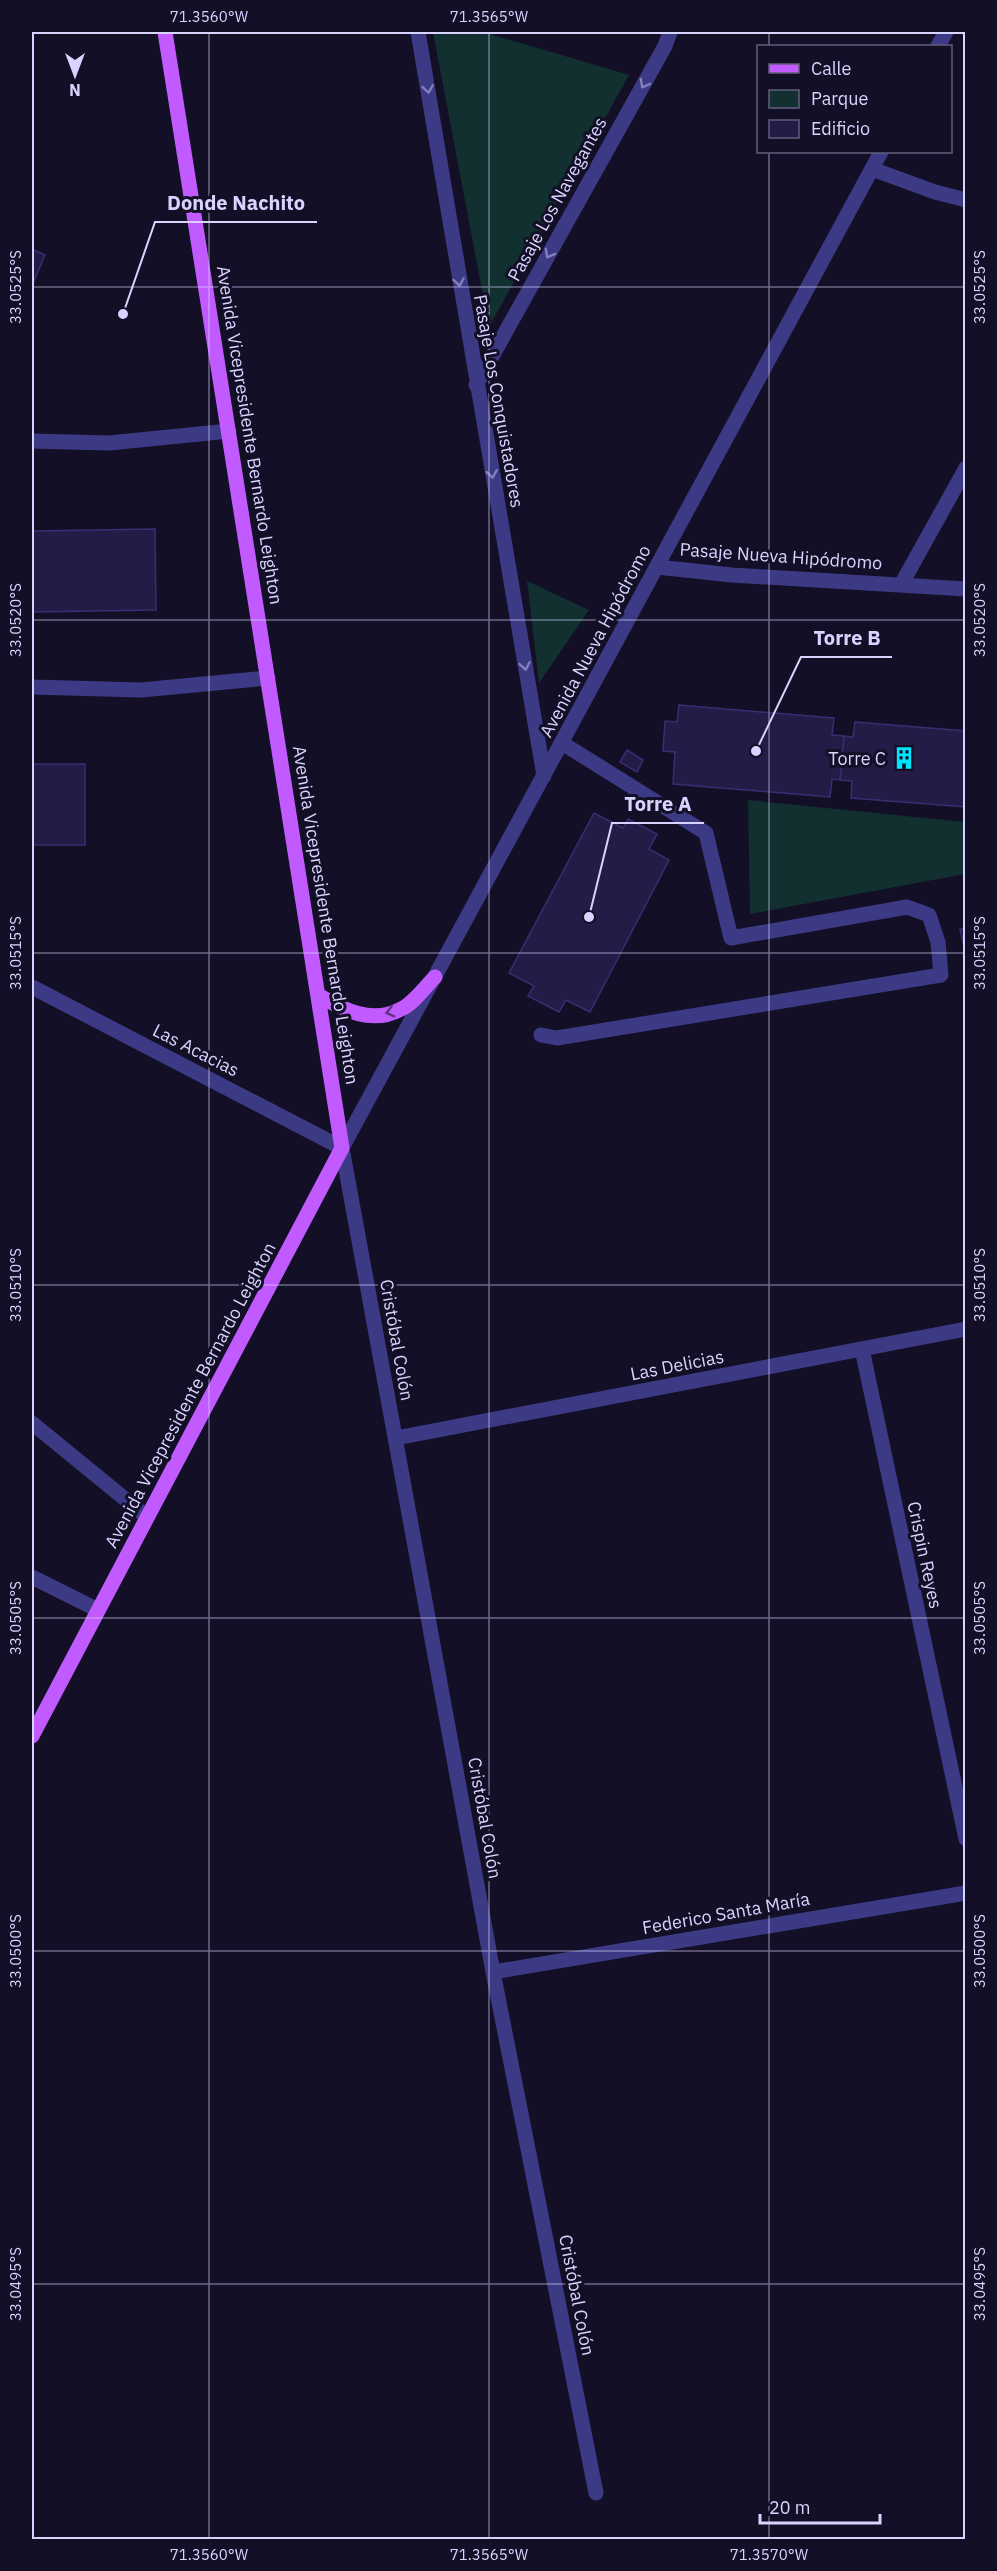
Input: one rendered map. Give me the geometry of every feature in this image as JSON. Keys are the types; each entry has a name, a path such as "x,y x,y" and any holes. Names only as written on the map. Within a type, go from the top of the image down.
{"main road":[{"name":"Avenida Vicepresidente Bernardo Leighton","path":"32,1736 342,1148 165,32"},
{"path":"318,995 349,1012 363,1015 389,1014 403,1008 435,977"}],"street":[{"name":"Pasaje Los Conquistadores","path":"418,32 544,776"},
{"name":"Pasaje Los Navegantes","path":"476,385 665,46 670,32"},
{"name":"Avenida Nueva Hipódromo","path":"342,1148 880,153"},
{"path":"872,169 935,192 966,200"},
{"path":"32,441 109,443 229,431"},
{"name":"Pasaje Nueva Hipódromo","path":"902,583 966,468"},
{"name":"Pasaje Nueva Hipódromo","path":"657,567 966,589"},
{"path":"32,687 141,690 268,678"},
{"path":"541,1035 557,1038 941,975 938,942 929,915 907,907 731,938 706,833 562,743"},
{"name":"Las Acacias","path":"32,987 342,1148"},
{"name":"Cristóbal Colón","path":"342,1148 493,1972 596,2493"},
{"name":"Las Delicias","path":"396,1438 966,1329"},
{"name":"Crispin Reyes","path":"862,1349 966,1839"},
{"path":"32,1423 147,1517"},
{"path":"32,1577 98,1610"},
{"name":"Federico Santa María","path":"493,1972 966,1893"}],"green space":[{"path":"433,32 483,32 629,75 489,327"},
{"path":"527,581 589,610 539,683"},
{"path":"748,800 965,822 965,874 750,914"}],"building":[{"path":"32,249 45,255 32,286"},
{"path":"155,529 156,610 32,612 32,531"},
{"path":"679,705 834,718 832,735 844,736 840,780 832,779 830,797 673,784 675,752 663,751 665,721 677,722"},
{"name":"Torre C","path":"855,722 966,731 966,807 851,798 852,781 840,780 844,736 853,737"},
{"path":"627,750 643,760 637,772 620,762"},
{"path":"32,764 85,764 85,845 32,845"},
{"path":"594,813 623,828 628,819 657,834 649,849 669,860 590,1012 566,1000 559,1012 528,996 534,986 509,973"},
{"path":"966,928 966,956 960,929"}],"place":[{"name":"Donde Nachito","path":"123,314"},
{"name":"Torre B","path":"756,751"},
{"name":"Torre C","path":"904,758"},
{"name":"Torre A","path":"589,917"}]}
